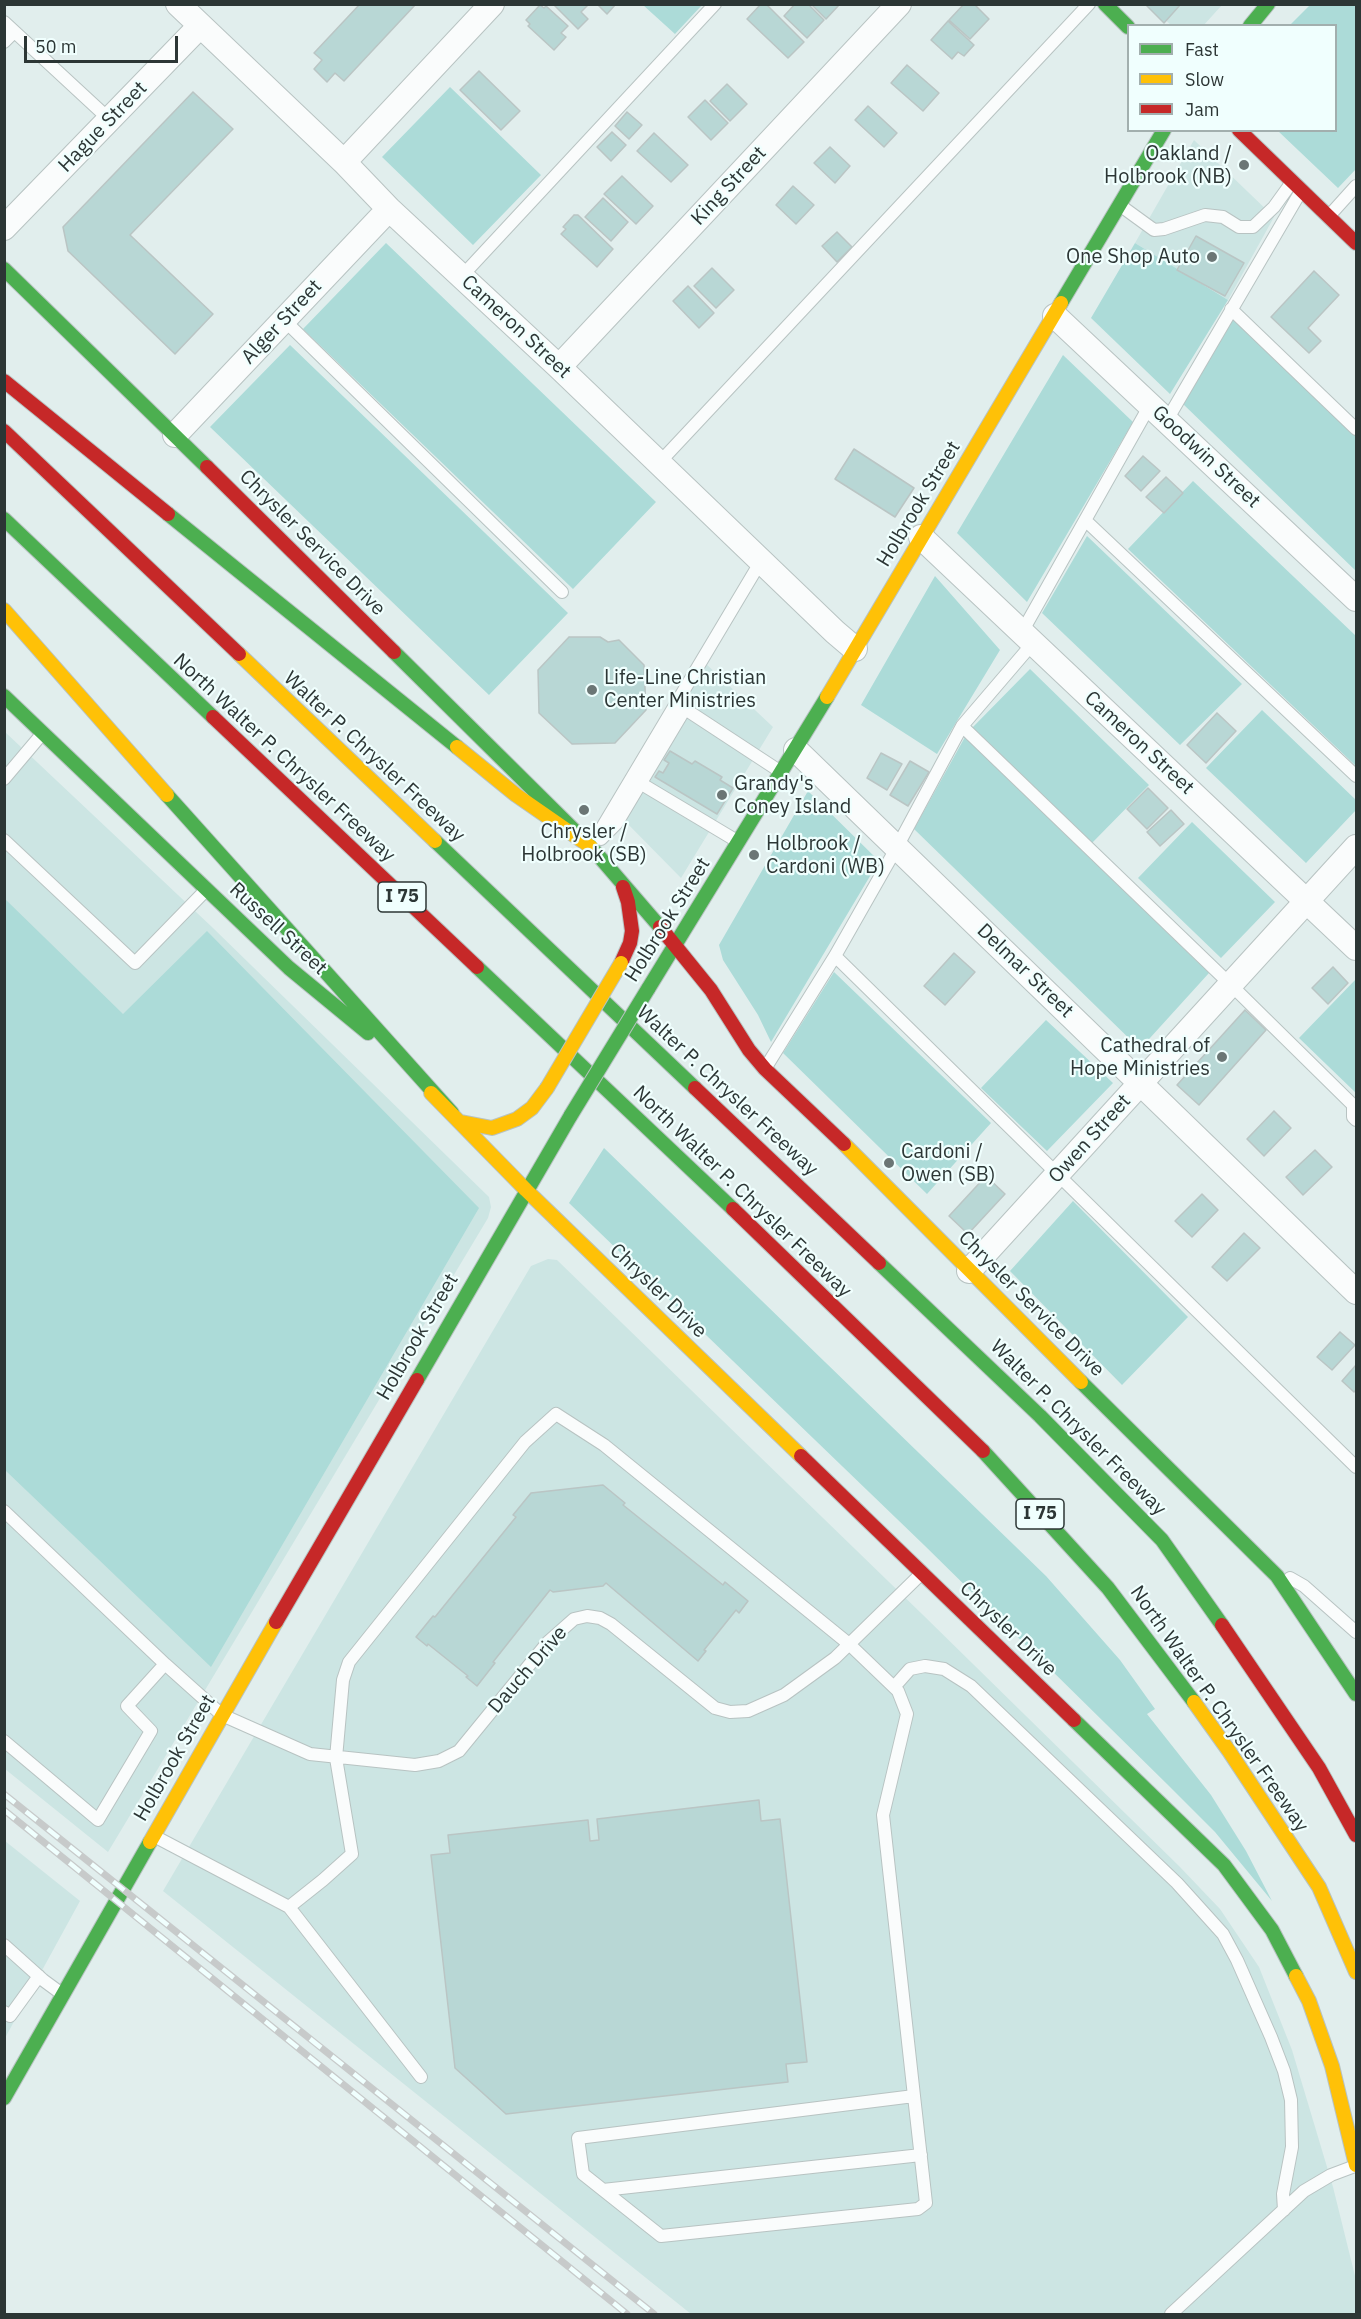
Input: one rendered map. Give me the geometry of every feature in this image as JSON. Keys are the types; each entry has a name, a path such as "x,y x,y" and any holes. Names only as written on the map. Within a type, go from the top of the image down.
{"main road":[{"path":"1105,4 1127,26"},
{"path":"1252,24 1268,4"},
{"name":"Holbrook Street","path":"4,2098 153,1835 526,1190 796,750 1163,132"},
{"path":"1241,132 1356,243"},
{"name":"Chrysler Service Drive","path":"4,269 175,435 594,851 675,944 711,990 749,1050 765,1069 877,1175 969,1271 1261,1558 1277,1576 1356,1694"},
{"path":"4,381 516,795 594,851"},
{"name":"Walter P. Chrysler Freeway","path":"4,431 1032,1408 1162,1540 1313,1758 1356,1835"},
{"name":"North Walter P. Chrysler Freeway","path":"4,519 730,1206 974,1442 1108,1588 1170,1669 1229,1751 1319,1887 1356,1972"},
{"path":"4,610 251,891 457,1118 492,1128 517,1119 532,1108 547,1088 621,963 630,943 633,931 628,902 620,881"},
{"name":"Russell Street","path":"4,696 289,968 373,1037 457,1118 526,1190"},
{"name":"Chrysler Drive","path":"526,1190 1224,1865 1272,1930 1309,2001 1332,2066 1356,2165"}],"street":[{"name":"Cameron Street","path":"178,4 344,162 389,209 560,367 855,649"},
{"path":"344,162 492,4"},
{"name":"King Street","path":"560,367 899,4"},
{"name":"Hague Street","path":"4,228 200,26"},
{"name":"Alger Street","path":"175,435 389,209"},
{"name":"Goodwin Street","path":"1055,316 1356,598"},
{"name":"Cameron Street","path":"921,537 1356,948"},
{"name":"Delmar Street","path":"796,750 1356,1292"},
{"name":"Owen Street","path":"969,1271 1356,847"}],"lane":[{"path":"462,276 715,4"},
{"path":"659,463 1089,4"},
{"path":"4,22 110,120"},
{"path":"4,42 14,32"},
{"path":"1120,206 1154,230 1164,229 1205,215 1223,216 1239,226 1253,226 1297,186"},
{"path":"765,1069 897,847 962,726 1027,638 1085,520 1231,309 1297,186"},
{"path":"1329,216 1356,186"},
{"path":"1231,309 1356,429"},
{"path":"284,320 562,592"},
{"path":"1085,520 1356,776"},
{"path":"594,851 761,561"},
{"path":"594,851 617,823 685,709 782,773"},
{"path":"962,726 1353,1104 1353,1117 1356,1120"},
{"path":"4,779 43,732"},
{"path":"640,783 739,842"},
{"path":"4,840 135,963 207,889"},
{"path":"834,956 1356,1467"},
{"path":"289,1907 351,1854 336,1758 343,1680 349,1662 525,1442 556,1414 604,1444 849,1644 898,1691 907,1714 883,1815 926,2203 918,2209 661,2236 583,2174 578,2138 914,2096"},
{"name":"Dauch Drive","path":"4,1511 222,1715 310,1754 415,1766 440,1761 459,1751 548,1642 574,1619 600,1618 612,1624 715,1708 730,1712 748,1711 784,1695 836,1658 922,1573"},
{"path":"1261,1558 1285,1576 1304,1586 1354,1624"},
{"path":"4,1742 98,1820 151,1731 127,1706 165,1664"},
{"path":"894,1687 910,1669 926,1666 944,1669 971,1686 1177,1883 1222,1934 1237,1960 1268,2029 1284,2071 1291,2100 1292,2147 1283,2194 1284,2210"},
{"path":"153,1835 289,1907 421,2077"},
{"path":"4,1945 63,1994"},
{"path":"4,2013 10,2016 39,1976"},
{"path":"603,2190 921,2155"},
{"path":"1172,2314 1304,2191 1331,2175 1356,2165"}],"shaded area":[{"path":"643,5 702,5 675,34"},
{"path":"1148,5 1222,5 1205,24 1170,24"},
{"path":"1310,5 1356,5 1356,169 1338,188 1279,132 1337,132 1337,24 1291,24"},
{"path":"450,87 541,175 473,245 382,157"},
{"path":"1194,140 1274,217 1228,300 1135,243"},
{"path":"386,243 656,502 573,589 303,329"},
{"path":"1135,243 1228,300 1170,394 1091,318"},
{"path":"1232,317 1356,436 1356,571 1183,404"},
{"path":"290,345 568,613 489,695 210,427"},
{"path":"1063,355 1133,422 1027,602 957,533"},
{"path":"1193,481 1356,636 1356,766 1128,549"},
{"path":"1087,536 1242,684 1180,745 1042,613"},
{"path":"935,576 1000,650 937,754 861,705"},
{"path":"704,662 773,727 681,878 618,814"},
{"path":"1030,669 1149,785 1090,845 971,729"},
{"path":"1262,710 1356,800 1356,810 1306,863 1206,768"},
{"path":"4,731 213,928 489,1197 491,1207 488,1218 108,1852 5,1769"},
{"path":"965,737 1209,973 1140,1049 914,829"},
{"path":"808,791 879,861 771,1042 758,1015 723,960 719,945"},
{"path":"1192,822 1275,902 1221,958 1138,878"},
{"path":"4,898 123,1014 207,931 479,1208 211,1667 5,1470"},
{"path":"834,972 991,1123 927,1194 783,1053"},
{"path":"1356,979 1356,1093 1299,1038"},
{"path":"1046,1020 1113,1083 1047,1151 981,1088"},
{"path":"604,1148 1046,1576 1120,1660 1155,1709 1147,1714 1211,1795 1246,1851 1272,1901 1215,1832 1167,1784 924,1545 569,1203"},
{"path":"1073,1201 1188,1317 1122,1385 1010,1271"},
{"path":"548,1259 557,1260 922,1614 1220,1909 1259,1967 1292,2050 1333,2187 1356,2280 1356,2314 691,2314 163,1891 531,1266"},
{"path":"5,1841 80,1901 5,2038"}],"building":[{"path":"360,4 416,4 344,81 335,73 327,82 314,69 322,60 314,53"},
{"path":"553,4 589,4 581,12 588,19 578,29"},
{"path":"597,4 616,4 607,14"},
{"path":"761,4 766,4 804,42 788,58 747,19"},
{"path":"795,4 808,4 824,20 807,38 784,16"},
{"path":"811,4 840,4 826,19"},
{"path":"964,4 974,4 989,19 970,39 949,20"},
{"path":"1145,4 1181,4 1164,23"},
{"path":"540,5 544,8 546,6 568,26 561,33 566,37 554,50 528,26 530,24 526,20"},
{"path":"948,21 974,45 964,56 958,52 952,59 931,40"},
{"path":"907,65 939,93 923,111 891,83"},
{"path":"479,71 520,111 501,130 460,90"},
{"path":"727,84 747,104 730,121 710,101"},
{"path":"193,92 233,129 130,235 213,314 175,354 68,251 63,227"},
{"path":"705,100 728,123 711,140 688,117"},
{"path":"868,106 897,133 884,147 855,120"},
{"path":"627,112 642,125 629,139 615,126"},
{"path":"612,132 626,145 611,161 597,147"},
{"path":"654,133 688,165 671,182 637,151"},
{"path":"830,147 850,166 835,183 814,163"},
{"path":"622,176 653,206 636,224 604,194"},
{"path":"793,186 814,205 796,224 776,205"},
{"path":"603,198 628,222 611,241 585,217"},
{"path":"574,215 578,215 613,249 597,267 561,234 566,229 563,227"},
{"path":"837,232 852,247 837,262 822,246"},
{"path":"1196,236 1244,263 1225,296 1177,270"},
{"path":"712,268 734,290 716,308 694,286"},
{"path":"1314,271 1339,295 1308,328 1321,341 1309,353 1271,317"},
{"path":"688,286 714,313 699,328 673,301"},
{"path":"854,449 914,488 895,517 835,479"},
{"path":"1143,456 1160,471 1141,491 1125,476"},
{"path":"1166,477 1183,493 1164,513 1146,497"},
{"name":"Life-Line Christian Center Ministries","path":"569,637 600,637 608,642 619,640 644,665 646,710 615,743 572,744 539,713 538,670"},
{"path":"1217,713 1236,731 1206,763 1187,745"},
{"path":"670,751 692,764 695,761 722,777 720,780 733,788 717,814 655,777 659,771 663,773 669,763 664,760"},
{"path":"881,753 902,764 887,790 867,778"},
{"path":"910,761 929,772 908,806 890,795"},
{"path":"1148,788 1168,808 1147,829 1127,809"},
{"path":"1171,810 1184,824 1160,846 1147,832"},
{"path":"954,953 975,972 945,1005 924,986"},
{"path":"1333,967 1348,983 1328,1004 1312,988"},
{"name":"Cathedral of Hope Ministries","path":"1245,1010 1266,1030 1199,1105 1177,1085"},
{"path":"1274,1111 1291,1128 1264,1156 1247,1139"},
{"path":"1315,1150 1332,1167 1303,1195 1286,1177"},
{"path":"986,1176 1005,1194 968,1234 949,1216"},
{"path":"1202,1194 1218,1210 1192,1237 1175,1221"},
{"path":"1244,1233 1260,1248 1227,1281 1212,1267"},
{"path":"1340,1332 1355,1345 1332,1370 1317,1357"},
{"path":"1356,1365 1356,1390 1354,1392 1342,1381"},
{"path":"603,1485 625,1503 623,1505 723,1585 725,1582 748,1601 739,1613 736,1610 698,1661 606,1583 603,1586 553,1592 550,1590 477,1686 466,1677 468,1676 416,1637 516,1517 513,1515 531,1493"},
{"path":"759,1800 761,1821 780,1819 807,2062 786,2064 788,2082 506,2114 455,2068 431,1855 450,1853 448,1835 588,1820 590,1841 599,1840 597,1819"}],"railway":[{"path":"4,1794 654,2314"},
{"path":"4,1810 627,2314"}],"traffic: fast":[{"path":"1105,4 1127,26"},
{"path":"1252,24 1268,4"},
{"path":"1061,303 1163,132"},
{"path":"4,269 207,467"},
{"path":"168,514 457,747"},
{"path":"4,519 213,717"},
{"path":"394,652 591,847 660,927"},
{"path":"4,696 289,968 368,1033"},
{"path":"648,989 827,697"},
{"path":"167,795 452,1113"},
{"path":"435,841 695,1088"},
{"path":"477,967 733,1209"},
{"path":"571,1115 648,989"},
{"path":"417,1380 571,1115"},
{"path":"879,1263 1040,1416 1162,1540 1222,1625"},
{"path":"1081,1382 1277,1576 1356,1694"},
{"path":"983,1451 1108,1588 1194,1702"},
{"path":"1074,1720 1224,1865 1272,1930 1296,1976"},
{"path":"4,2098 150,1842"}],"traffic: slow":[{"path":"827,697 1061,303"},
{"path":"4,610 167,795"},
{"path":"239,654 435,841"},
{"path":"457,747 516,795 591,847"},
{"path":"547,1088 621,963"},
{"path":"461,1122 492,1128 517,1119 532,1108 547,1088"},
{"path":"431,1093 526,1190 801,1456"},
{"path":"844,1144 1081,1382"},
{"path":"150,1842 276,1622"},
{"path":"1194,1702 1319,1887 1356,1972"},
{"path":"1296,1976 1309,2001 1332,2066 1356,2165"}],"traffic: jam":[{"path":"1241,132 1356,243"},
{"path":"4,381 168,514"},
{"path":"4,431 239,654"},
{"path":"207,467 394,652"},
{"path":"213,717 477,967"},
{"path":"621,963 630,943 632,931 628,902 623,887"},
{"path":"660,927 711,990 749,1050 765,1069 844,1144"},
{"path":"695,1088 879,1263"},
{"path":"733,1209 983,1451"},
{"path":"276,1622 417,1380"},
{"path":"801,1456 1074,1720"},
{"path":"1222,1625 1319,1768 1356,1835"}],"place":[{"name":"Oakland / Holbrook (NB)","path":"1244,165"},
{"name":"One Shop Auto","path":"1212,257"},
{"name":"Life-Line Christian Center Ministries","path":"592,690"},
{"name":"Grandy's Coney Island","path":"722,795"},
{"name":"Chrysler / Holbrook (SB)","path":"584,810"},
{"name":"Holbrook / Cardoni (WB)","path":"754,855"},
{"name":"Cathedral of Hope Ministries","path":"1222,1057"},
{"name":"Cardoni / Owen (SB)","path":"889,1163"}]}
